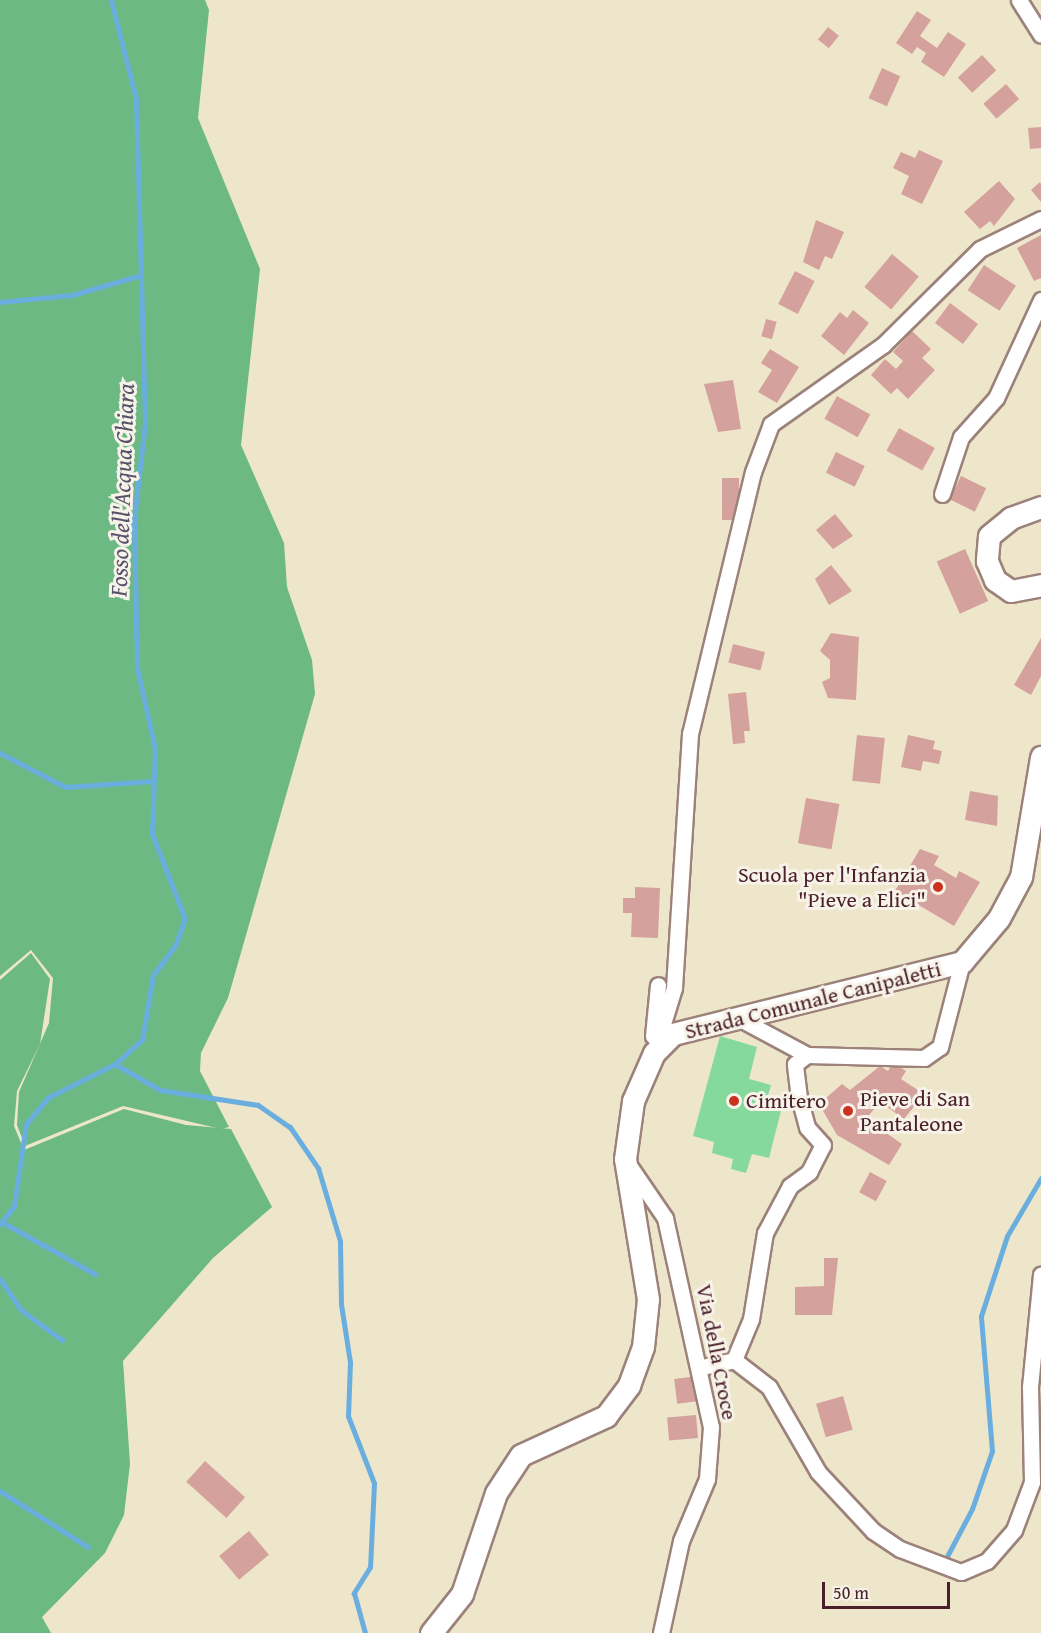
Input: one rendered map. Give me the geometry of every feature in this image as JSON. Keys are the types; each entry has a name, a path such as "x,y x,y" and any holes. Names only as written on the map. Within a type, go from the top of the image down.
{"street":[{"path":"1019,0 1041,35"},
{"path":"654,1053 674,988 690,734 753,472 771,424 883,345 980,249 1041,219"},
{"path":"942,494 961,437 996,398 1041,300"},
{"path":"1041,507 1011,518 989,536 987,561 995,580 1011,591 1041,585"},
{"name":"Strada Comunale Canipaletti","path":"431,1633 462,1594 496,1493 521,1455 606,1416 629,1385 643,1347 648,1299 624,1159 633,1101 654,1053 673,1034 962,962 999,918 1021,877 1041,757"},
{"path":"740,1018 807,1055 924,1058 940,1047 962,962"},
{"path":"654,1053 658,985"},
{"path":"734,1360 751,1319 765,1233 790,1186 809,1172 823,1145 807,1127 799,1098 795,1064 807,1055"},
{"name":"Via della Croce","path":"624,1159 665,1218 702,1367 711,1426 706,1479 681,1541 661,1633"},
{"path":"702,1367 734,1360 769,1387 818,1472 873,1531 900,1549 961,1572 987,1560 1014,1530 1032,1482 1030,1387 1041,1275"}],"green space":[{"path":"0,0 205,0 209,10 198,118 260,269 241,445 284,543 287,587 312,660 315,694 228,998 201,1053 200,1071 229,1127 221,1129 123,1106 25,1146 17,1125 19,1092 49,1023 53,978 31,950 0,976"},
{"path":"31,953 50,979 40,1044 17,1091 14,1126 24,1150 124,1109 186,1125 231,1129 272,1207 213,1258 123,1361 130,1464 124,1515 105,1553 42,1617 51,1633 0,1633 0,980"},
{"path":"720,1036 757,1047 749,1079 771,1085 767,1099 783,1103 769,1158 752,1154 746,1173 731,1169 733,1159 712,1153 714,1142 693,1136"}],"building":[{"path":"917,11 931,20 920,36 937,48 948,32 966,44 944,77 921,62 926,53 917,47 912,54 896,43"},
{"path":"828,27 839,36 829,48 818,39"},
{"path":"982,55 996,70 972,93 958,78"},
{"path":"882,68 900,76 887,106 869,98"},
{"path":"1006,84 1019,99 996,119 983,104"},
{"path":"1041,127 1041,148 1030,149 1028,128"},
{"path":"919,150 943,161 922,204 901,194 909,176 893,168 901,152 915,158"},
{"path":"999,181 1015,199 994,226 990,221 980,229 964,212"},
{"path":"1040,182 1041,184 1041,202 1031,190"},
{"path":"816,220 844,232 832,259 825,256 819,270 803,262"},
{"path":"1041,235 1041,278 1034,281 1017,248"},
{"path":"892,254 919,276 891,309 864,287"},
{"path":"984,265 1016,286 1000,311 968,290"},
{"path":"795,271 815,281 798,314 778,304"},
{"path":"950,303 978,324 963,344 935,323"},
{"path":"853,310 869,323 844,355 821,336 840,312 847,318"},
{"path":"766,319 777,322 772,339 761,336"},
{"path":"912,331 931,349 922,358 935,370 908,399 897,388 891,394 871,375 885,359 896,369 903,361 893,352"},
{"path":"770,349 799,367 777,403 758,392 772,370 761,363"},
{"path":"733,380 741,429 718,432 704,384"},
{"path":"837,396 870,414 858,437 824,419"},
{"path":"899,428 935,448 922,471 886,451"},
{"path":"836,452 865,466 855,487 826,473"},
{"path":"961,476 986,488 975,512 950,499"},
{"path":"722,478 739,478 739,520 722,520"},
{"path":"835,514 853,536 833,549 816,530"},
{"path":"965,549 988,601 960,614 937,562"},
{"path":"831,565 852,591 829,605 815,579"},
{"path":"831,633 859,637 856,700 828,698 822,682 830,678 830,660 820,651"},
{"path":"1041,638 1041,676 1031,695 1014,685"},
{"path":"733,644 765,652 760,670 728,662"},
{"path":"746,692 750,731 744,731 745,743 733,744 728,694"},
{"path":"857,735 885,738 880,784 852,781"},
{"path":"908,735 935,741 933,749 942,751 939,764 923,761 921,771 901,767"},
{"path":"970,791 998,796 997,826 965,820"},
{"path":"806,798 839,804 831,849 798,843"},
{"name":"Scuola per l'Infanzia \"Pieve a Elici\"","path":"920,849 939,856 934,865 956,878 959,871 980,882 954,926 895,891"},
{"path":"635,887 660,888 658,938 631,937 632,913 623,913 623,898 635,898"},
{"name":"Pieve di San Pantaleone","path":"893,1063 906,1071 901,1079 924,1094 904,1119 880,1102 866,1119 902,1144 889,1165 837,1135 819,1104 842,1084 850,1090 880,1066 888,1071"},
{"path":"870,1172 887,1181 876,1201 859,1192"},
{"path":"824,1258 838,1258 832,1315 795,1315 795,1287 824,1286"},
{"path":"698,1376 701,1401 677,1404 674,1379"},
{"path":"843,1396 853,1430 826,1437 816,1404"},
{"path":"696,1415 698,1438 669,1440 667,1418"},
{"path":"205,1461 245,1497 226,1518 186,1482"},
{"path":"249,1531 269,1555 239,1580 219,1556"}],"waterway":[{"name":"Fosso dell'Acqua Chiara","path":"0,1224 14,1206 26,1124 49,1097 115,1064 142,1040 153,975 175,946 185,919 152,834 155,749 137,668 134,519 145,423 136,99 111,0"},
{"path":"0,302 72,295 138,276"},
{"path":"0,753 65,787 153,781"},
{"path":"115,1064 160,1090 258,1105 290,1127 318,1168 340,1241 341,1304 350,1362 348,1416 374,1483 370,1567 354,1593 365,1633"},
{"path":"944,1562 972,1509 992,1451 981,1316 1007,1236 1041,1178"},
{"path":"2,1222 95,1274"},
{"path":"0,1279 21,1310 62,1340"},
{"path":"0,1491 88,1547"}],"place":[{"name":"Scuola per l'Infanzia \"Pieve a Elici\"","path":"938,887"},
{"name":"Cimitero","path":"734,1101"},
{"name":"Pieve di San Pantaleone","path":"848,1111"}]}
